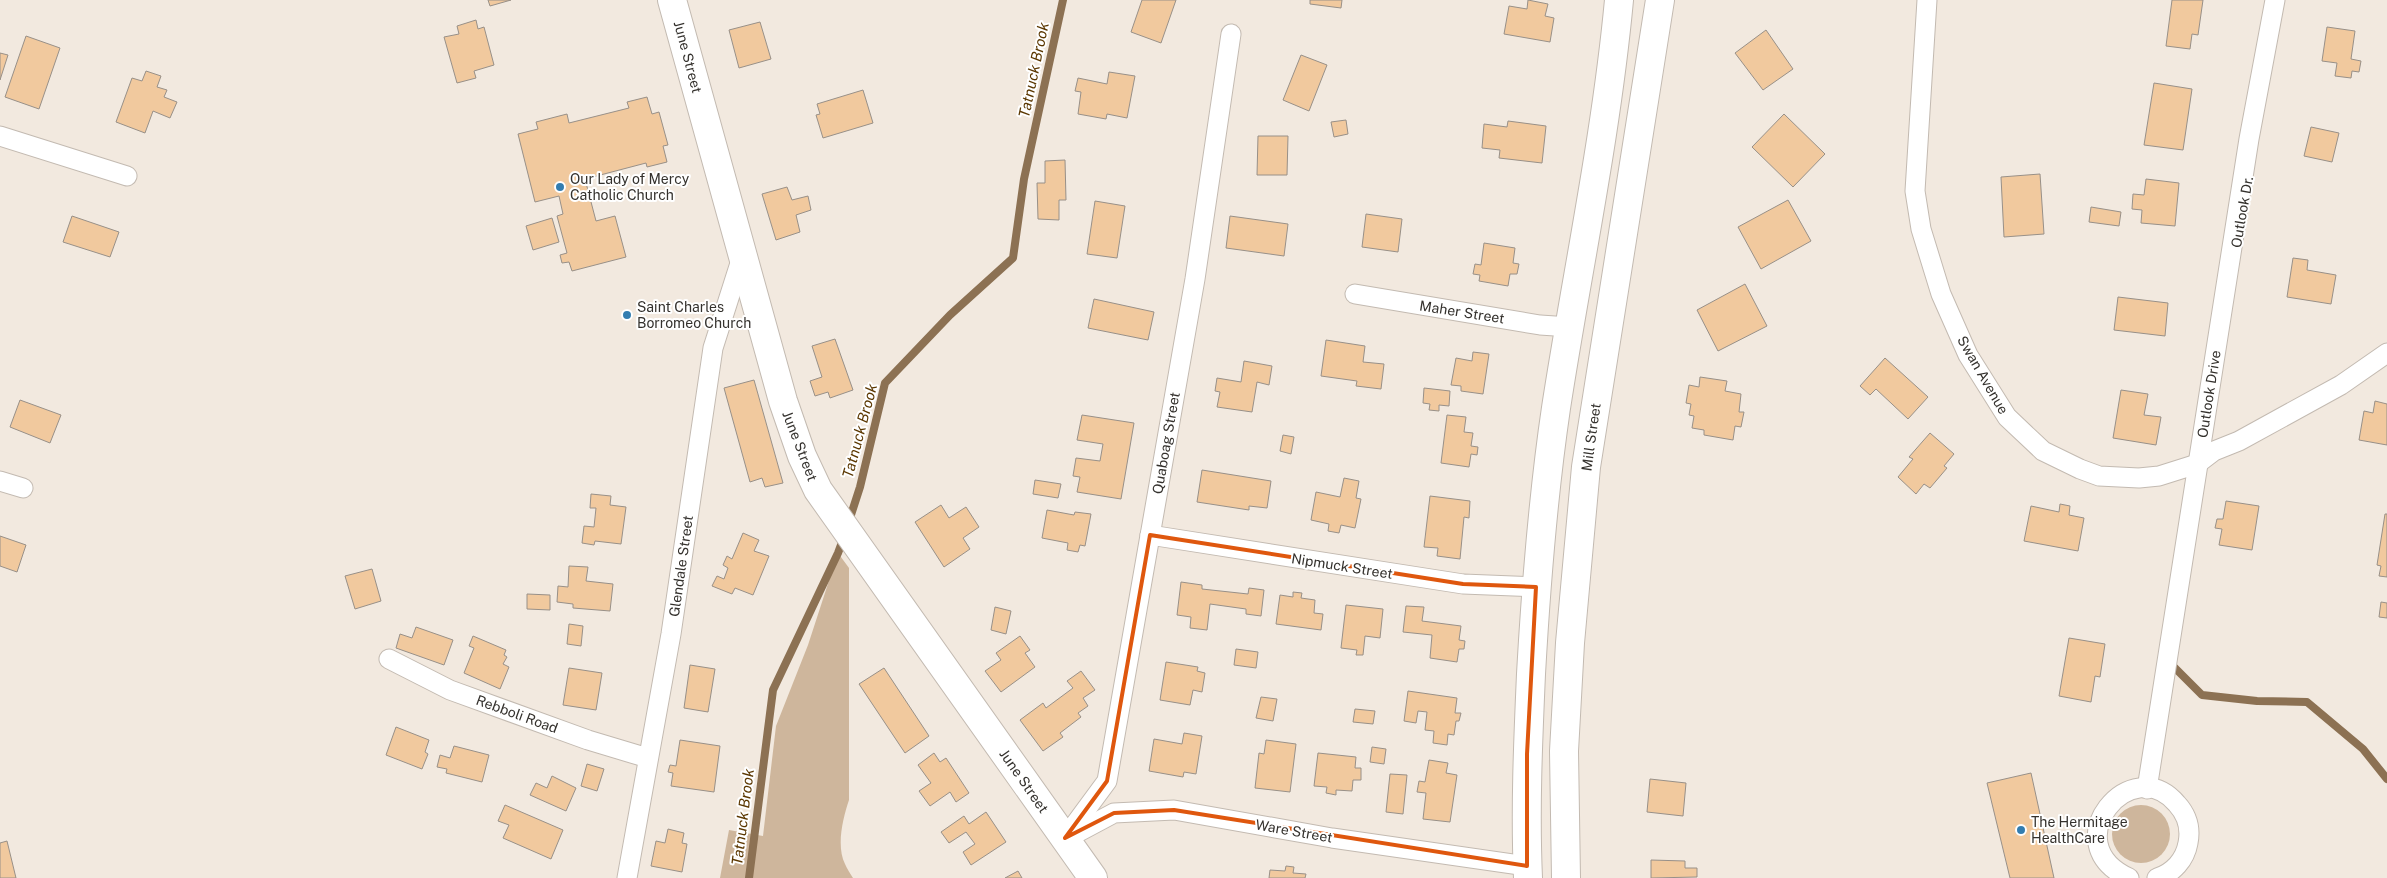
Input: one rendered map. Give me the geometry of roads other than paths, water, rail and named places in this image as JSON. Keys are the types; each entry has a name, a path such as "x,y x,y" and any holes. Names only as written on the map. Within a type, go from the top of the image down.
{"main road":[{"name":"June Street","path":"672,0 789,422 818,490 1093,878"},
{"path":"1527,872 1527,754 1536,587 1556,409 1612,78 1619,0"},
{"name":"Mill Street","path":"1566,878 1564,752 1578,542 1590,438 1660,0"}],"street":[{"name":"Swan Avenue","path":"1927,0 1915,191 1921,229 1941,294 1968,355 1997,403 2018,430 2042,451 2099,476 2139,478 2159,476 2197,464 2214,451 2239,441 2341,385 2387,353"},
{"name":"Outlook Drive","path":"2147,789 2249,139 2275,0"},
{"name":"Outlook Dr.","path":"2204,425 2279,0"},
{"name":"Quaboag Street","path":"1065,838 1107,782 1195,279 1231,34"},
{"path":"0,136 127,176"},
{"name":"Glendale Street","path":"627,878 671,634 713,348 743,256"},
{"name":"Maher Street","path":"1355,294 1540,324 1570,327"},
{"path":"0,481 22,488"},
{"name":"Nipmuck Street","path":"1150,535 1462,584 1536,587"},
{"name":"Rebboli Road","path":"389,659 450,690 588,740 648,758"},
{"path":"2128,878 2118,873 2103,857 2097,839 2098,828 2105,808 2115,798 2129,791 2147,789 2166,794 2176,802 2188,822 2190,834 2185,853 2166,876"},
{"name":"Ware Street","path":"1065,838 1114,814 1174,810 1527,872"}],"waterway":[{"name":"Tatnuck Brook","path":"849,521 860,487 885,383 950,315 1013,258 1024,179 1063,0"},
{"name":"Tatnuck Brook","path":"749,878 773,690 844,537"},
{"path":"2174,667 2202,695 2257,701 2307,702 2363,749 2387,779"}],"place":[{"name":"Our Lady of Mercy Catholic Church","path":"560,187"},
{"name":"Saint Charles Borromeo Church","path":"627,315"},
{"name":"The Hermitage HealthCare","path":"2021,830"}]}
